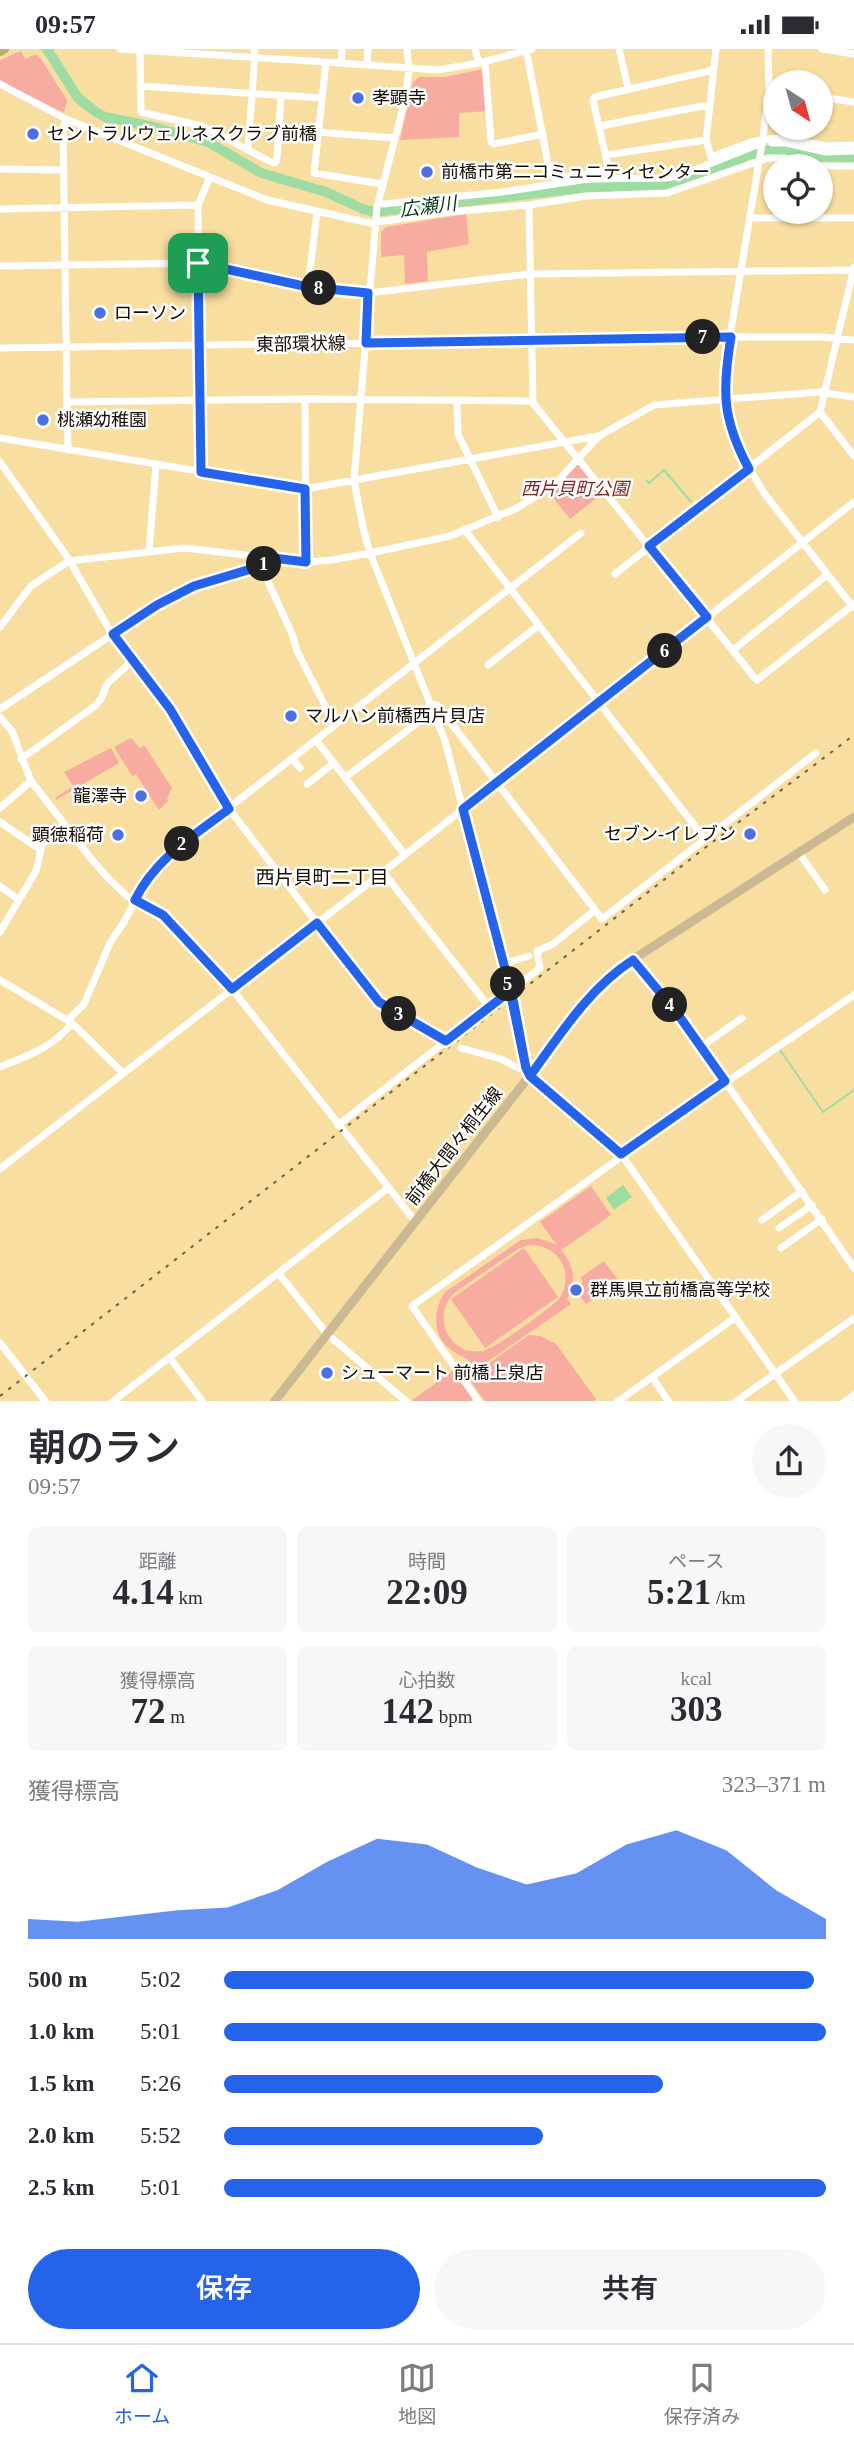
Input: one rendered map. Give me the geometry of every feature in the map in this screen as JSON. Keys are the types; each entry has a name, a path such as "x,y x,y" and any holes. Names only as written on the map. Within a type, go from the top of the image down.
{"main road":[{"name":"前橋大間々桐生線","path":"275,1401 528,1072 610,977 854,817"}],"street":[{"path":"120,49 254,53 409,69 438,69 482,62 528,50 551,175 554,178 608,172 594,98 628,88 713,71"},
{"path":"341,63 342,49"},
{"path":"367,65 368,49"},
{"path":"407,49 409,69 405,100 382,184 376,220 354,480 370,553 444,741 510,991 528,1072"},
{"path":"475,49 482,62 491,142 494,144 543,134"},
{"path":"619,49 628,88"},
{"path":"716,49 706,139 710,156 782,138 827,146 854,145"},
{"path":"529,205 532,401 757,680 853,606 764,493 749,469 734,439 725,399 725,366 769,91 768,49"},
{"path":"822,49 854,54"},
{"path":"140,50 141,112 202,126 270,163 276,162 281,96"},
{"path":"248,150 254,53"},
{"path":"326,62 313,170 315,174 382,184"},
{"path":"0,84 66,118 267,200 317,212 376,220 529,205 589,195 667,193 760,159 781,157 819,166 854,166"},
{"path":"140,86 321,99"},
{"path":"833,99 854,102"},
{"path":"600,126 702,106 709,107"},
{"path":"66,118 63,129 68,450"},
{"path":"317,132 394,138"},
{"path":"606,155 706,139"},
{"path":"380,206 589,179 667,178 682,175 762,144 786,143 818,152 854,151"},
{"path":"0,169 64,170"},
{"path":"201,472 198,205 211,177"},
{"path":"0,209 198,205"},
{"path":"308,287 317,212"},
{"path":"750,218 854,218"},
{"path":"0,266 198,263 308,287 368,293 530,274 854,268 820,412 615,574"},
{"name":"東部環状線","path":"0,348 731,337 837,337 854,340"},
{"path":"0,627 32,586 69,561 184,548 306,562 370,553 450,535 498,517 554,486 599,436 653,405 826,392 854,397"},
{"path":"67,402 305,399 532,401"},
{"path":"305,399 306,562"},
{"path":"457,401 457,432 498,517"},
{"path":"820,412 854,456"},
{"path":"0,438 305,489 599,436"},
{"path":"0,463 69,561 113,634 170,709 229,809 379,1002 446,1041"},
{"path":"149,551 156,465"},
{"path":"0,1169 854,502"},
{"path":"464,529 705,839"},
{"path":"0,1067 48,1047 60,1037 84,1004 110,943 146,880 167,856 581,533"},
{"path":"0,709 157,605 194,586 261,566 266,561 265,557"},
{"path":"261,566 297,651 335,725"},
{"path":"733,650 828,575"},
{"path":"488,664 539,625"},
{"path":"21,759 95,706 107,684 132,661"},
{"path":"346,777 431,707 437,705 595,910 604,918 816,753"},
{"path":"0,717 12,731 31,781 107,877 127,896 163,915 232,989 415,1221"},
{"path":"316,740 405,855"},
{"path":"292,758 300,768"},
{"path":"307,784 334,763"},
{"path":"0,808 31,781"},
{"path":"0,822 40,850"},
{"path":"0,932 36,871 44,842 64,824"},
{"path":"799,853 825,890"},
{"path":"383,872 489,1007"},
{"path":"0,886 19,900"},
{"path":"338,1125 541,966 537,951 553,944 595,910"},
{"path":"503,964 529,956"},
{"path":"633,960 677,1013 854,1268"},
{"path":"0,980 70,1022 123,1073"},
{"path":"478,1401 412,1306 617,1160 621,1154 854,995"},
{"path":"701,1047 742,1018"},
{"path":"461,1048 506,1061 528,1072 621,1154 794,1401"},
{"path":"113,1401 388,1188"},
{"path":"762,1220 802,1191"},
{"path":"779,1229 812,1205"},
{"path":"781,1248 822,1219"},
{"path":"279,1273 327,1334 406,1401"},
{"path":"618,1401 736,1317"},
{"path":"736,1401 854,1318"},
{"path":"0,1343 45,1401"},
{"path":"170,1358 202,1401"},
{"path":"652,1377 668,1401"}],"green space":[{"path":"21,51 25,59 36,54 41,59 67,100 64,113 0,81 0,60"},
{"path":"483,69 487,111 459,113 459,137 400,140 413,82 419,77 445,77"},
{"path":"466,214 469,244 427,252 428,281 405,284 404,255 381,257 381,232 386,227"},
{"name":"西片貝町公園","path":"577,459 604,492 570,519 547,490"},
{"path":"131,738 140,748 144,745 172,788 168,801 159,810 136,774 132,776 114,747"},
{"path":"111,748 119,763 56,800 55,798 73,786 64,772"},
{"path":"591,1186 611,1215 563,1249 560,1248 572,1272 572,1285 567,1299 571,1304 477,1369 450,1349 440,1337 436,1322 441,1299 445,1292 521,1240 538,1238 556,1244 540,1222","holes":["528,1245 548,1249 562,1262 566,1279 559,1299 522,1328 483,1351 471,1351 453,1342 447,1333 444,1313 454,1293 518,1249"]},
{"path":"524,1248 558,1297 485,1348 451,1299"},
{"path":"604,1261 619,1281 586,1304 574,1288 583,1282 580,1278"},
{"path":"529,1335 541,1336 556,1344 596,1399 485,1401 468,1378"},
{"path":"453,1371 473,1399 470,1401 412,1400"}],"shaded area":[{"path":"623,1185 632,1197 614,1210 606,1198"}],"waterway":[{"name":"広瀬川","path":"47,49 78,98 105,117 208,142 261,173 326,192 374,212 582,188 665,185 770,150 817,157 854,158"},
{"path":"647,481 649,483 664,470 691,502"},
{"path":"780,1050 823,1112 854,1090"}],"railway":[{"path":"0,1396 854,735"}],"place":[{"name":"孝顕寺","path":"358,98"},
{"name":"セントラルウェルネスクラブ前橋","path":"33,134"},
{"name":"前橋市第二コミュニティセンター","path":"427,172"},
{"name":"ローソン","path":"100,313"},
{"name":"桃瀬幼稚園","path":"43,420"},
{"name":"マルハン前橋西片貝店","path":"291,716"},
{"name":"龍澤寺","path":"141,796"},
{"name":"セブン-イレブン","path":"750,834"},
{"name":"顕徳稲荷","path":"118,835"},
{"name":"群馬県立前橋高等学校","path":"576,1290"},
{"name":"シューマート 前橋上泉店","path":"327,1373"}],"district":[{"name":"西片貝町二丁目","path":"322,877"}],"route":[{"path":"198,263 201,472 305,489 306,562 265,557 266,561 261,566 194,586 157,605 113,634 170,709 229,809 167,856 146,880 135,900 163,915 232,989 317,923 379,1002 446,1041 510,991 526,1068 530,1076 592,996 610,977 633,960 677,1013 725,1081 621,1154 530,1076 526,1068 513,999 463,809 707,617 649,546 749,469 734,439 725,399 725,366 731,337 366,343 368,293 308,287 198,263"}]}
